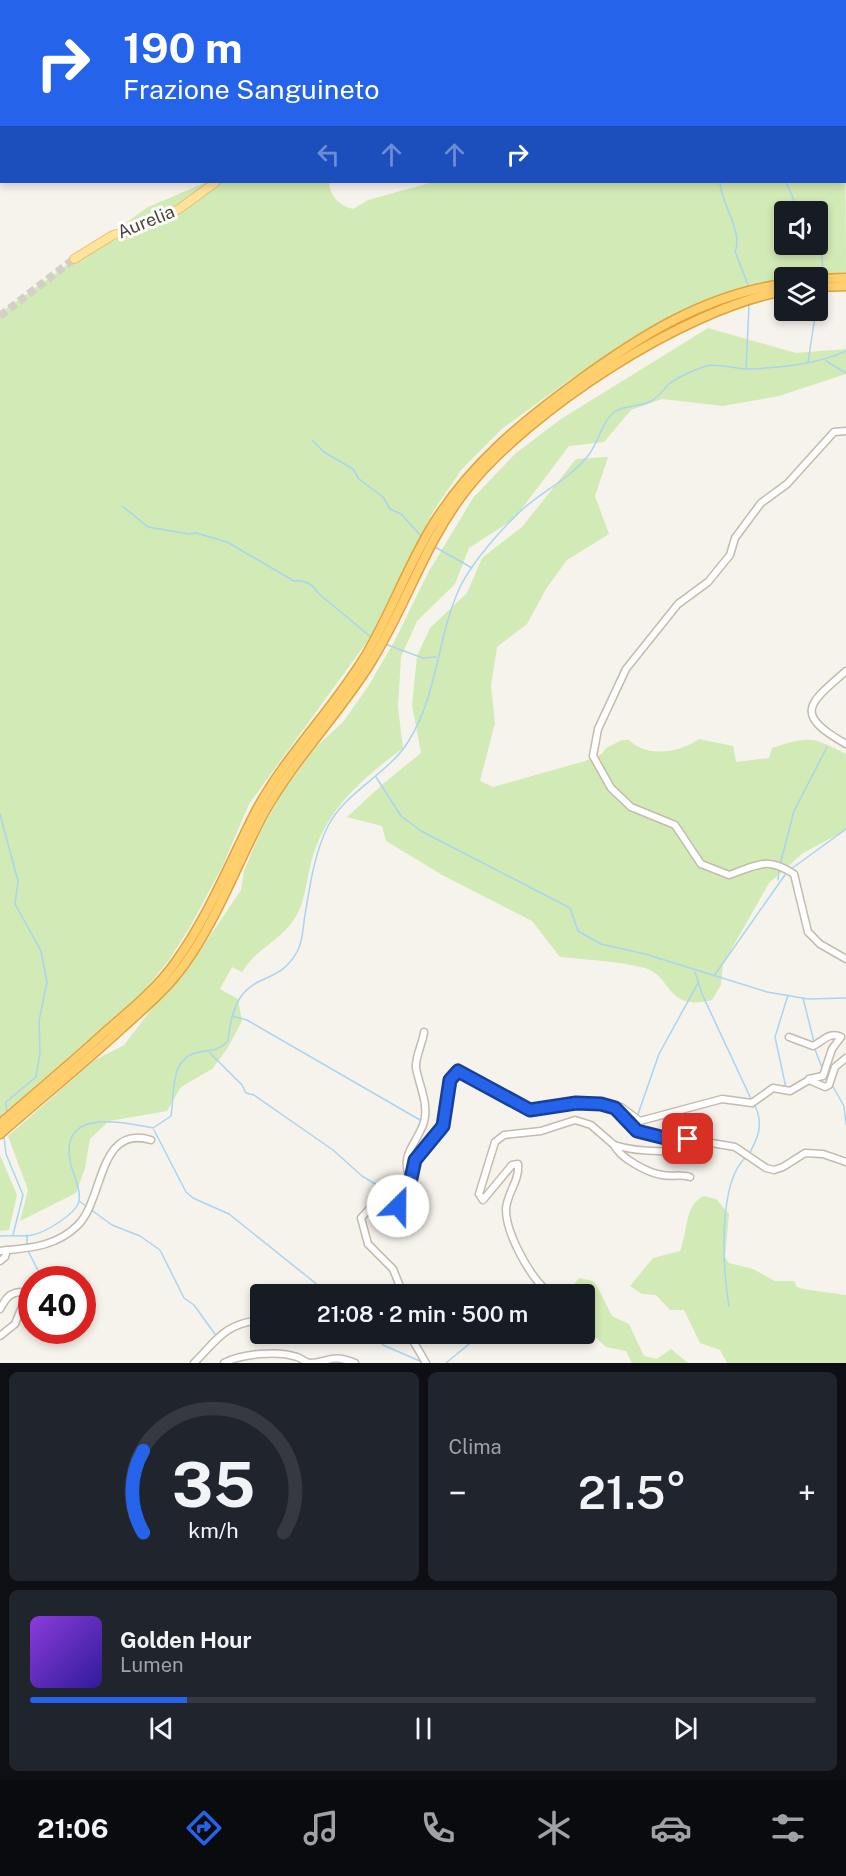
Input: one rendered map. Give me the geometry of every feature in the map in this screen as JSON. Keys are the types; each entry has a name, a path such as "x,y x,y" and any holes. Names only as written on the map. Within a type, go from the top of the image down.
{"highway":[{"path":"828,279 846,278"},
{"path":"0,1134 100,1042 147,996 174,964 196,931 257,809 290,757 370,657 414,568 462,489 541,413 673,318 725,297 774,286"},
{"path":"828,287 846,286"},
{"path":"598,372 680,327 748,300 774,294"},
{"path":"0,1124 100,1042"}],"main road":[{"name":"Aurelia","path":"74,259 113,235 133,230 179,209 215,183"}],"street":[{"path":"846,431 834,432 787,484 761,503 735,538 730,555 708,582 678,604 626,669 598,729 593,756 611,788 632,807 675,825 701,864 729,875 760,864 777,863 795,874 808,932 820,944 846,959"},
{"path":"846,671 819,693 813,705 812,718 819,728 846,744"},
{"path":"410,1178 406,1170 407,1154 424,1125 425,1115 416,1068 424,1032"},
{"path":"399,1284 393,1269 368,1244 361,1218 372,1206 393,1209 404,1202 415,1160 443,1126 450,1080 458,1071 530,1110 589,1102 626,1109 640,1121 722,1099 752,1103 773,1088 790,1091 808,1080 823,1076 832,1049 841,1037 837,1034 825,1037 813,1046 789,1038"},
{"path":"808,1080 825,1087 829,1085 835,1067 846,1058"},
{"path":"615,1108 637,1131 669,1139 688,1139 735,1147 743,1150 756,1164 774,1170 805,1153 823,1154 846,1162"},
{"path":"541,1284 530,1271 510,1228 506,1209 519,1174 518,1164 512,1166 483,1200 479,1194 495,1142 504,1135 541,1131 575,1120 591,1125 626,1157 659,1175 680,1174 690,1177"},
{"path":"0,1262 5,1257 3,1250 36,1248 56,1240 77,1226 86,1215 113,1148 124,1139 140,1136 151,1140"},
{"path":"614,1145 633,1151 652,1151 703,1143"},
{"path":"0,1309 6,1297 15,1291 26,1292 30,1295 30,1299 21,1309 15,1324 0,1336"},
{"path":"194,1363 228,1328 250,1321"},
{"path":"415,1344 426,1363"},
{"path":"224,1363 237,1356 253,1354 291,1355 310,1363 342,1358 355,1363"}],"green space":[{"path":"205,183 329,183 336,200 353,209 368,200 429,183 845,183 846,273 828,274 828,267 774,267 774,282 742,288 663,321 572,378 503,428 462,469 434,510 369,639 249,804 222,867 190,927 169,960 143,992 0,1117 0,313 148,207"},
{"path":"708,328 796,353 846,349 846,374 779,396 723,406 662,399 631,410 604,442 569,446 514,519 469,548 455,584 417,621 401,657 398,707 403,748 360,783 327,824 312,859 303,899 293,921 254,957 242,972 232,967 220,989 238,999 242,1021 227,1049 212,1069 181,1087 167,1111 109,1121 90,1139 85,1168 76,1193 20,1221 28,1190 8,1136 95,1060 124,1045 150,1011 183,976 241,890 244,871 260,833 283,791 317,746 343,722 369,685 394,642 429,571 473,498 516,453 561,419"},
{"path":"608,457 595,496 609,534 567,560 546,589 527,624 497,647 491,686 495,723 480,781 493,787 585,761 602,754 606,748 622,740 629,740 645,749 663,751 682,748 699,739 733,746 736,762 769,758 772,748 803,740 818,741 846,754 846,830 803,853 769,883 723,964 721,985 712,1000 686,1001 671,991 654,972 645,968 614,962 560,957 532,921 444,876 386,841 382,826 347,817 421,753 412,705 417,656 430,628 467,593 482,558 522,527 576,459"},
{"path":"0,1155 17,1195 9,1230 0,1231"},
{"path":"704,1196 716,1199 729,1214 725,1257 729,1263 753,1269 775,1281 794,1281 797,1287 803,1289 846,1295 846,1363 727,1363 720,1350 700,1343 684,1310 670,1310 656,1295 642,1294 630,1286 653,1258 680,1251 693,1205"},
{"path":"579,1278 593,1281 597,1286 612,1316 629,1324 644,1356 657,1359 671,1349 688,1363 632,1363 626,1351 606,1347 595,1337 595,1284 575,1283"}],"waterway":[{"path":"720,183 736,236 735,251 749,288"},
{"path":"786,183 794,201"},
{"path":"822,255 823,267"},
{"path":"746,369 749,305"},
{"path":"808,362 814,321"},
{"path":"0,1236 24,1236 38,1233 60,1222 73,1211 79,1201 69,1147 73,1134 82,1126 95,1122 125,1123 153,1128 171,1116 175,1077 183,1061 189,1055 218,1048 228,1041 232,1016 239,999 257,982 289,964 301,942 313,870 328,826 345,803 400,753 418,724 432,685 452,606 465,577 489,545 516,516 573,471 587,457 609,417 622,408 651,401 673,381 706,366 747,369 785,367 823,360 846,351"},
{"path":"826,361 846,373"},
{"path":"312,440 324,452 353,469 359,479 383,497 390,509 401,514 422,537"},
{"path":"122,506 148,527 189,534 196,533 227,542 294,581 308,583 372,638"},
{"path":"435,547 472,568"},
{"path":"385,644 423,658 436,657"},
{"path":"780,865 794,811 827,747"},
{"path":"376,777 401,816 421,831 570,908 578,931 601,944 645,954 767,992 808,999 846,998"},
{"path":"0,814 18,881 15,904 41,951 47,982 39,1021 40,1053 36,1077 6,1102 7,1114"},
{"path":"791,869 846,829"},
{"path":"778,880 779,870"},
{"path":"714,976 787,872"},
{"path":"695,972 702,994 752,1101"},
{"path":"637,1117 659,1054 698,983"},
{"path":"786,1088 775,1037 788,995"},
{"path":"803,998 814,1042"},
{"path":"232,1016 247,1020 420,1120"},
{"path":"814,1047 823,1070"},
{"path":"210,1053 242,1085 246,1093 254,1095 333,1150 362,1176 402,1200"},
{"path":"832,1085 844,1106 846,1124"},
{"path":"749,1154 759,1131 759,1119 755,1106"},
{"path":"0,1117 7,1112"},
{"path":"154,1130 186,1192 193,1198 229,1214 316,1284"},
{"path":"4,1137 6,1154 23,1195 13,1235"},
{"path":"729,1306 724,1250 726,1206 730,1186 737,1169 746,1157"},
{"path":"79,1201 86,1206"},
{"path":"90,1209 112,1225 140,1236 160,1250 184,1298 194,1305 217,1337"},
{"path":"27,1235 27,1244"},
{"path":"27,1249 36,1266"},
{"path":"382,1344 422,1362"},
{"path":"446,1363 469,1344"}],"tunnel":[{"path":"0,316 74,259"}],"route":[{"path":"398,1206 407,1197 415,1160 443,1126 450,1080 452,1074 458,1071 464,1072 530,1110 589,1102 608,1105 622,1114 629,1126 637,1131 669,1139 688,1139"}]}
